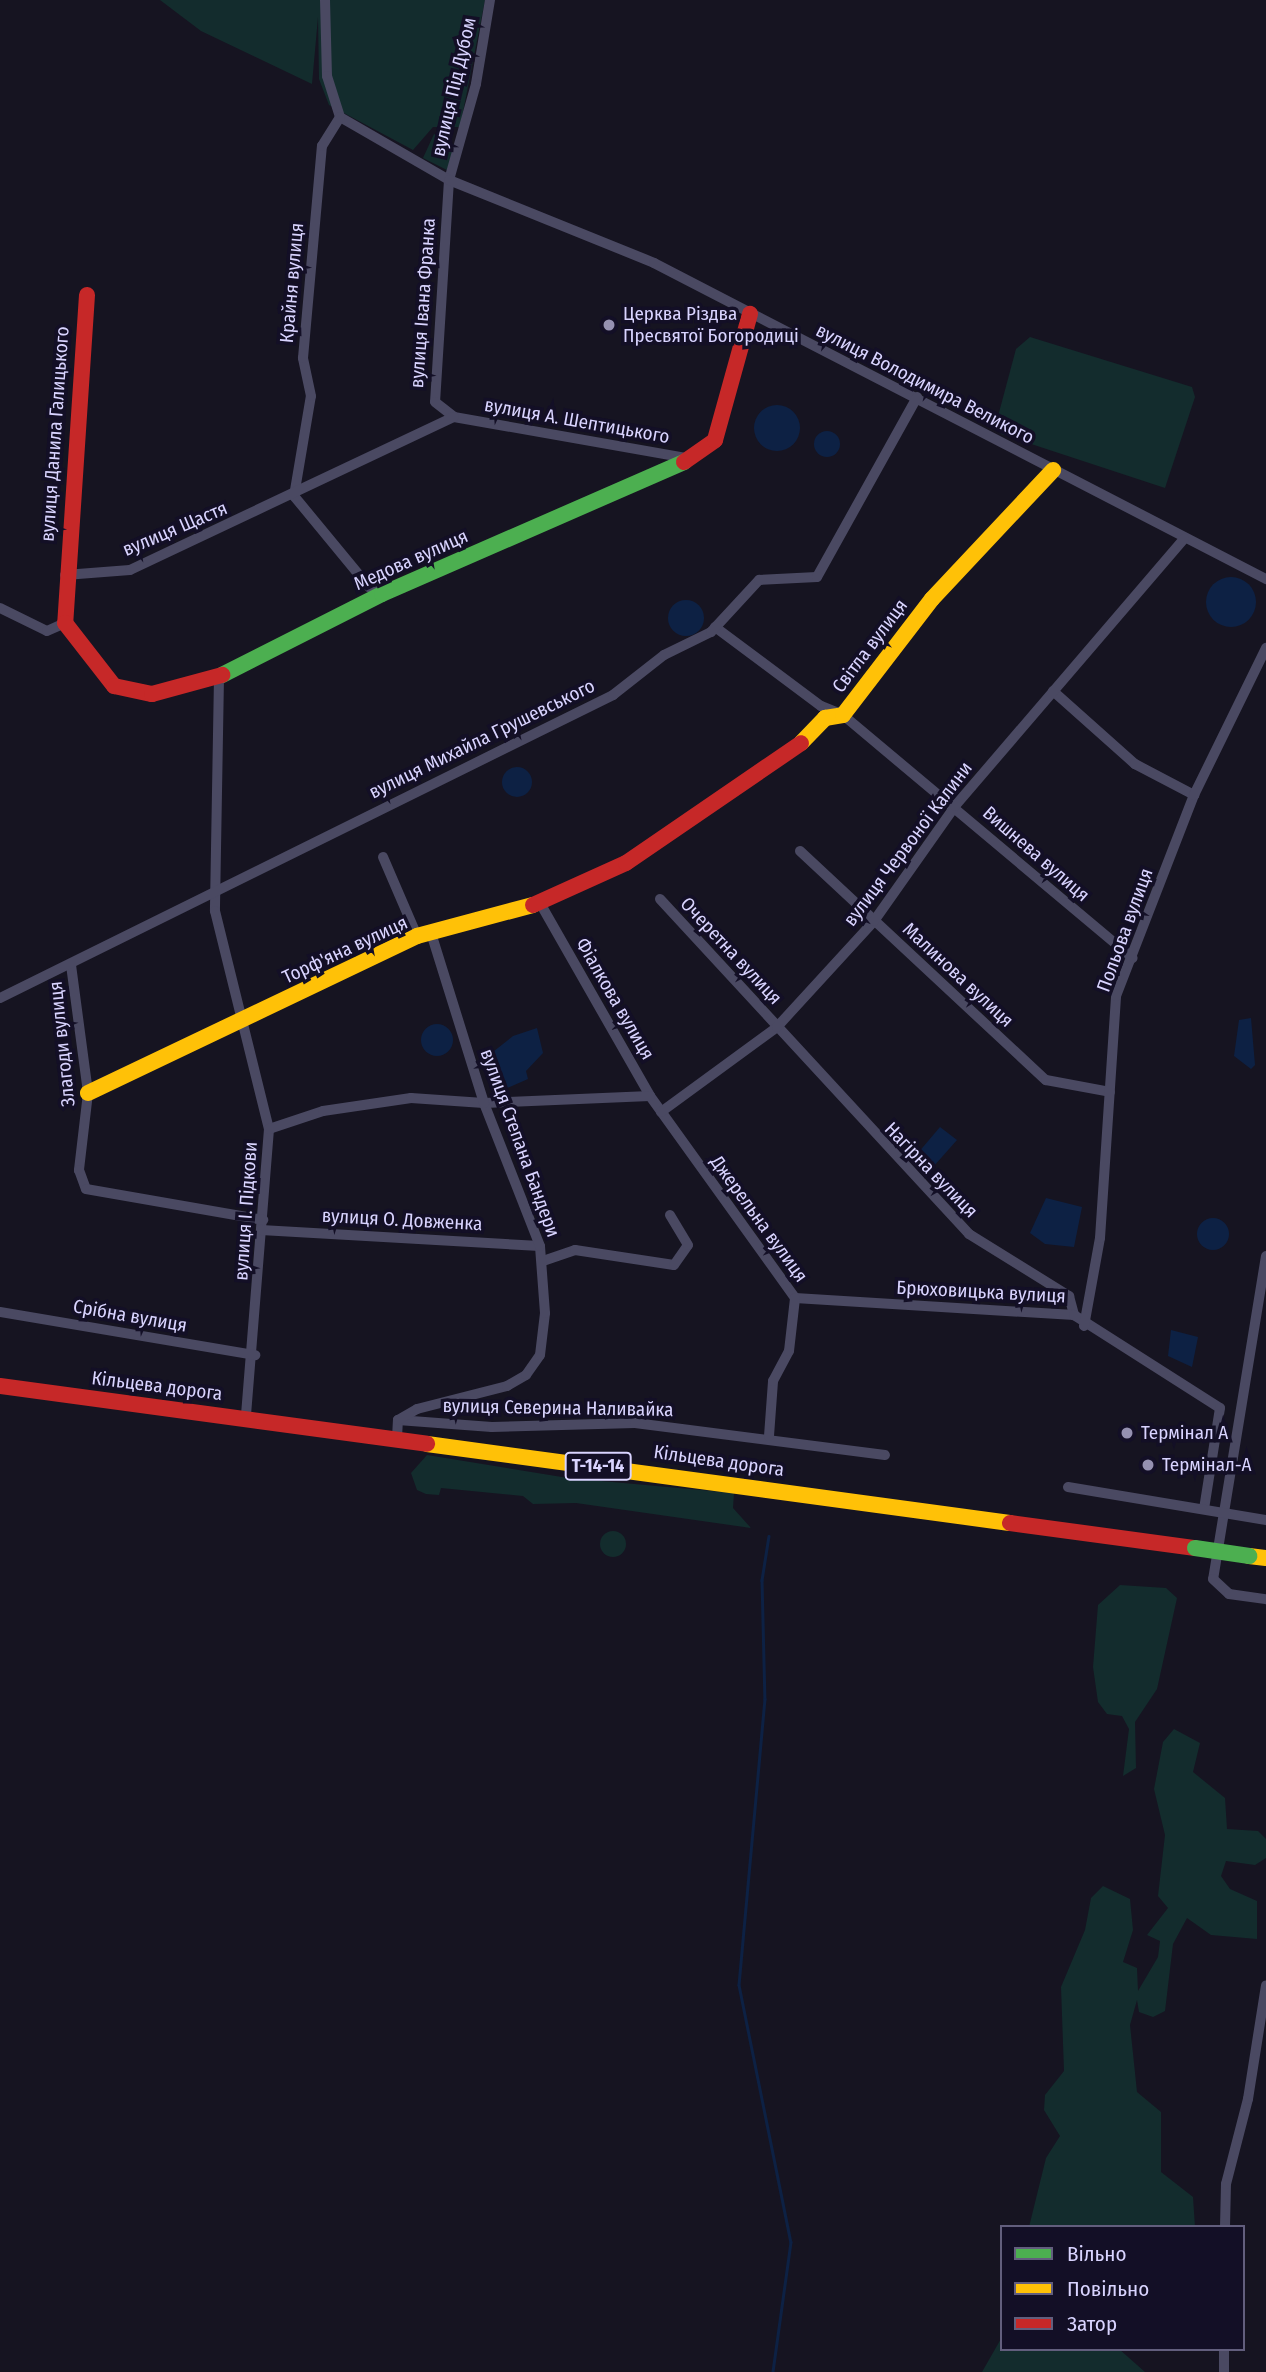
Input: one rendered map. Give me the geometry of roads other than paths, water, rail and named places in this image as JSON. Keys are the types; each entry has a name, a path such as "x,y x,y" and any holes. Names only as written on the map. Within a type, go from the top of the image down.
{"main road":[{"name":"вулиця Данила Галицького","path":"65,575 87,296"},
{"name":"Медова вулиця","path":"65,623 102,675 124,692 152,694 219,677 382,594 694,459 715,440 750,314"},
{"name":"Світла вулиця","path":"626,863 789,755 825,718 844,715 932,599 1053,470"},
{"path":"65,575 65,623"},
{"name":"Торф'яна вулиця","path":"88,1093 424,936 540,903 626,863"},
{"name":"Кільцева дорога","path":"0,1386 1266,1558"}],"street":[{"path":"325,0 327,76 340,117"},
{"name":"вулиця Під Дубом","path":"449,180 476,84 490,0"},
{"name":"вулиця Володимира Великого","path":"340,117 449,180 654,262 1266,579"},
{"name":"Крайня вулиця","path":"294,496 311,396 303,358 322,146 340,117"},
{"name":"вулиця Івана Франка","path":"449,180 434,396 439,410 454,417"},
{"name":"вулиця Михайла Грушевського","path":"0,998 198,904 218,887 613,695 715,627 758,580 817,577 917,397"},
{"name":"вулиця Щастя","path":"65,575 130,570 294,496 454,417"},
{"name":"вулиця А. Шептицького","path":"454,417 694,459"},
{"path":"294,496 369,587 382,594"},
{"name":"вулиця Червоної Калини","path":"661,1112 777,1027 874,921 955,806 1184,538"},
{"path":"0,608 47,631 65,623"},
{"name":"Вишнева вулиця","path":"715,627 821,706 844,715 1132,958"},
{"name":"Польова вулиця","path":"1084,1326 1099,1248 1116,996 1194,795 1266,648"},
{"name":"вулиця І. Підкови","path":"219,677 218,887 215,911 269,1129 254,1355 246,1418"},
{"path":"1053,691 1135,764 1194,795"},
{"name":"Малинова вулиця","path":"800,851 1046,1080 1110,1092"},
{"name":"вулиця Степана Бандери","path":"383,857 424,936 484,1103 540,1246 543,1261 540,1355 526,1375 398,1420"},
{"name":"Очеретна вулиця","path":"660,900 777,1027"},
{"name":"Фіалкова вулиця","path":"540,903 661,1112"},
{"name":"Злагоди вулиця","path":"71,965 88,1093 79,1170 86,1189 262,1225"},
{"name":"Нагірна вулиця","path":"777,1027 969,1234 1069,1296 1074,1315"},
{"path":"269,1129 323,1111 411,1098 484,1103 650,1096"},
{"name":"Джерельна вулиця","path":"661,1112 795,1298 789,1351 773,1381 769,1436"},
{"path":"543,1261 575,1250 674,1265 688,1245 670,1215"},
{"name":"вулиця О. Довженка","path":"262,1225 540,1246"},
{"path":"1266,1256 1213,1579 1229,1594 1266,1599"},
{"name":"Брюховицька вулиця","path":"795,1298 1074,1315 1084,1326 1220,1408 1204,1509"},
{"name":"Срібна вулиця","path":"0,1312 254,1355"},
{"path":"397,1438 398,1420"},
{"name":"вулиця Северина Наливайка","path":"398,1420 492,1427 635,1423 769,1436 885,1455"},
{"path":"1068,1487 1266,1520"},
{"path":"1225,2225 1226,2184 1248,2099 1266,1985"},
{"path":"1224,2351 1224,2372"}],"water":[{"path":"777,405 793,412 800,428 793,444 777,451 761,444 754,428 761,412"},
{"path":"827,431 836,435 840,444 836,453 827,457 818,453 814,444 818,435"},
{"path":"1231,577 1248,585 1256,602 1248,619 1231,627 1214,619 1206,602 1214,585"},
{"path":"686,600 699,605 704,618 699,631 686,636 673,631 668,618 673,605"},
{"path":"517,767 528,771 532,782 528,793 517,797 506,793 502,782 506,771"},
{"path":"1251,1018 1255,1065 1251,1069 1234,1056 1239,1020"},
{"path":"437,1024 448,1029 453,1040 448,1051 437,1056 426,1051 421,1040 426,1029"},
{"path":"537,1028 543,1053 526,1071 528,1079 498,1092 490,1077 489,1055 513,1036"},
{"path":"940,1127 957,1140 926,1175 912,1160"},
{"path":"1046,1198 1082,1207 1074,1247 1045,1244 1030,1233"},
{"path":"1213,1218 1224,1223 1229,1234 1224,1245 1213,1250 1202,1245 1197,1234 1202,1223"},
{"path":"1171,1330 1198,1337 1192,1367 1168,1356"}],"waterway":[{"path":"769,1536 762,1580 765,1699 739,1985 791,2242 773,2372"}],"place":[{"name":"Церква Різдва Пресвятої Богородиці","path":"609,325"},
{"name":"Термінал А","path":"1127,1433"},
{"name":"Термінал-А","path":"1148,1465"}]}
